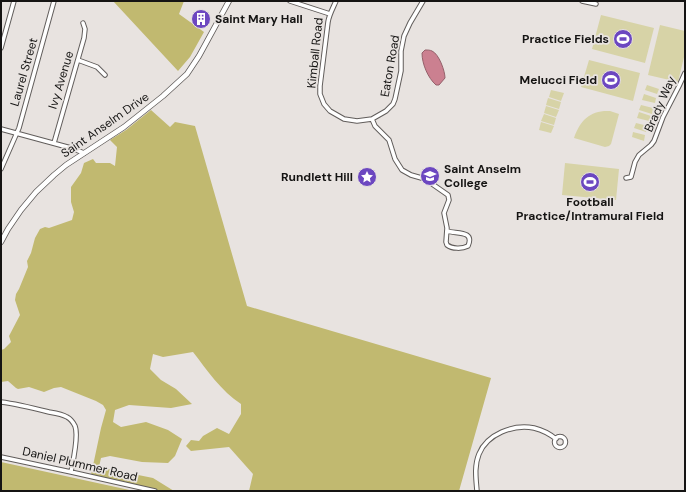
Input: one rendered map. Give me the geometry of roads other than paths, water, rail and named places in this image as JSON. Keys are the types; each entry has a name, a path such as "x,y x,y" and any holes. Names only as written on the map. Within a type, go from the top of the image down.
{"street":[{"path":"1,48 14,1"},
{"name":"Laurel Street","path":"1,169 17,133 54,1"},
{"name":"Saint Anselm Drive","path":"1,242 15,217 36,192 60,170 124,127 163,96 187,74 199,56 229,1"},
{"name":"Kimball Road","path":"290,1 330,14 320,86 321,98 324,104 330,111 340,118 353,121 372,119"},
{"path":"330,14 336,1"},
{"name":"Eaton Road","path":"372,119 386,111 396,99 404,36 423,1"},
{"path":"582,1 596,4"},
{"name":"Ivy Avenue","path":"54,143 85,34 83,23"},
{"path":"78,60 97,66 105,74"},
{"name":"Brady Way","path":"626,178 631,177 635,162 641,153 654,141 663,117 685,73"},
{"path":"372,119 375,126 389,140 396,162 402,170 411,175 425,179 448,195 449,199 444,215 447,231 446,242 448,246 452,248 464,248 468,246 470,241 466,234 447,231"},
{"path":"1,128 84,153"},
{"path":"1,402 22,405 55,413 70,419 75,426 76,433 71,472"},
{"path":"476,491 476,467 478,456 485,444 494,436 513,428 529,427 541,430 556,439"},
{"name":"Daniel Plummer Road","path":"1,457 155,491"}],"place":[{"name":"Saint Mary Hall","path":"201,19"},
{"name":"Practice Fields","path":"623,39"},
{"name":"Melucci Field","path":"611,80"},
{"name":"Saint Anselm College","path":"430,176"},
{"name":"Rundlett Hill","path":"367,177"},
{"name":"Football Practice/Intramural Field","path":"590,182"}]}
